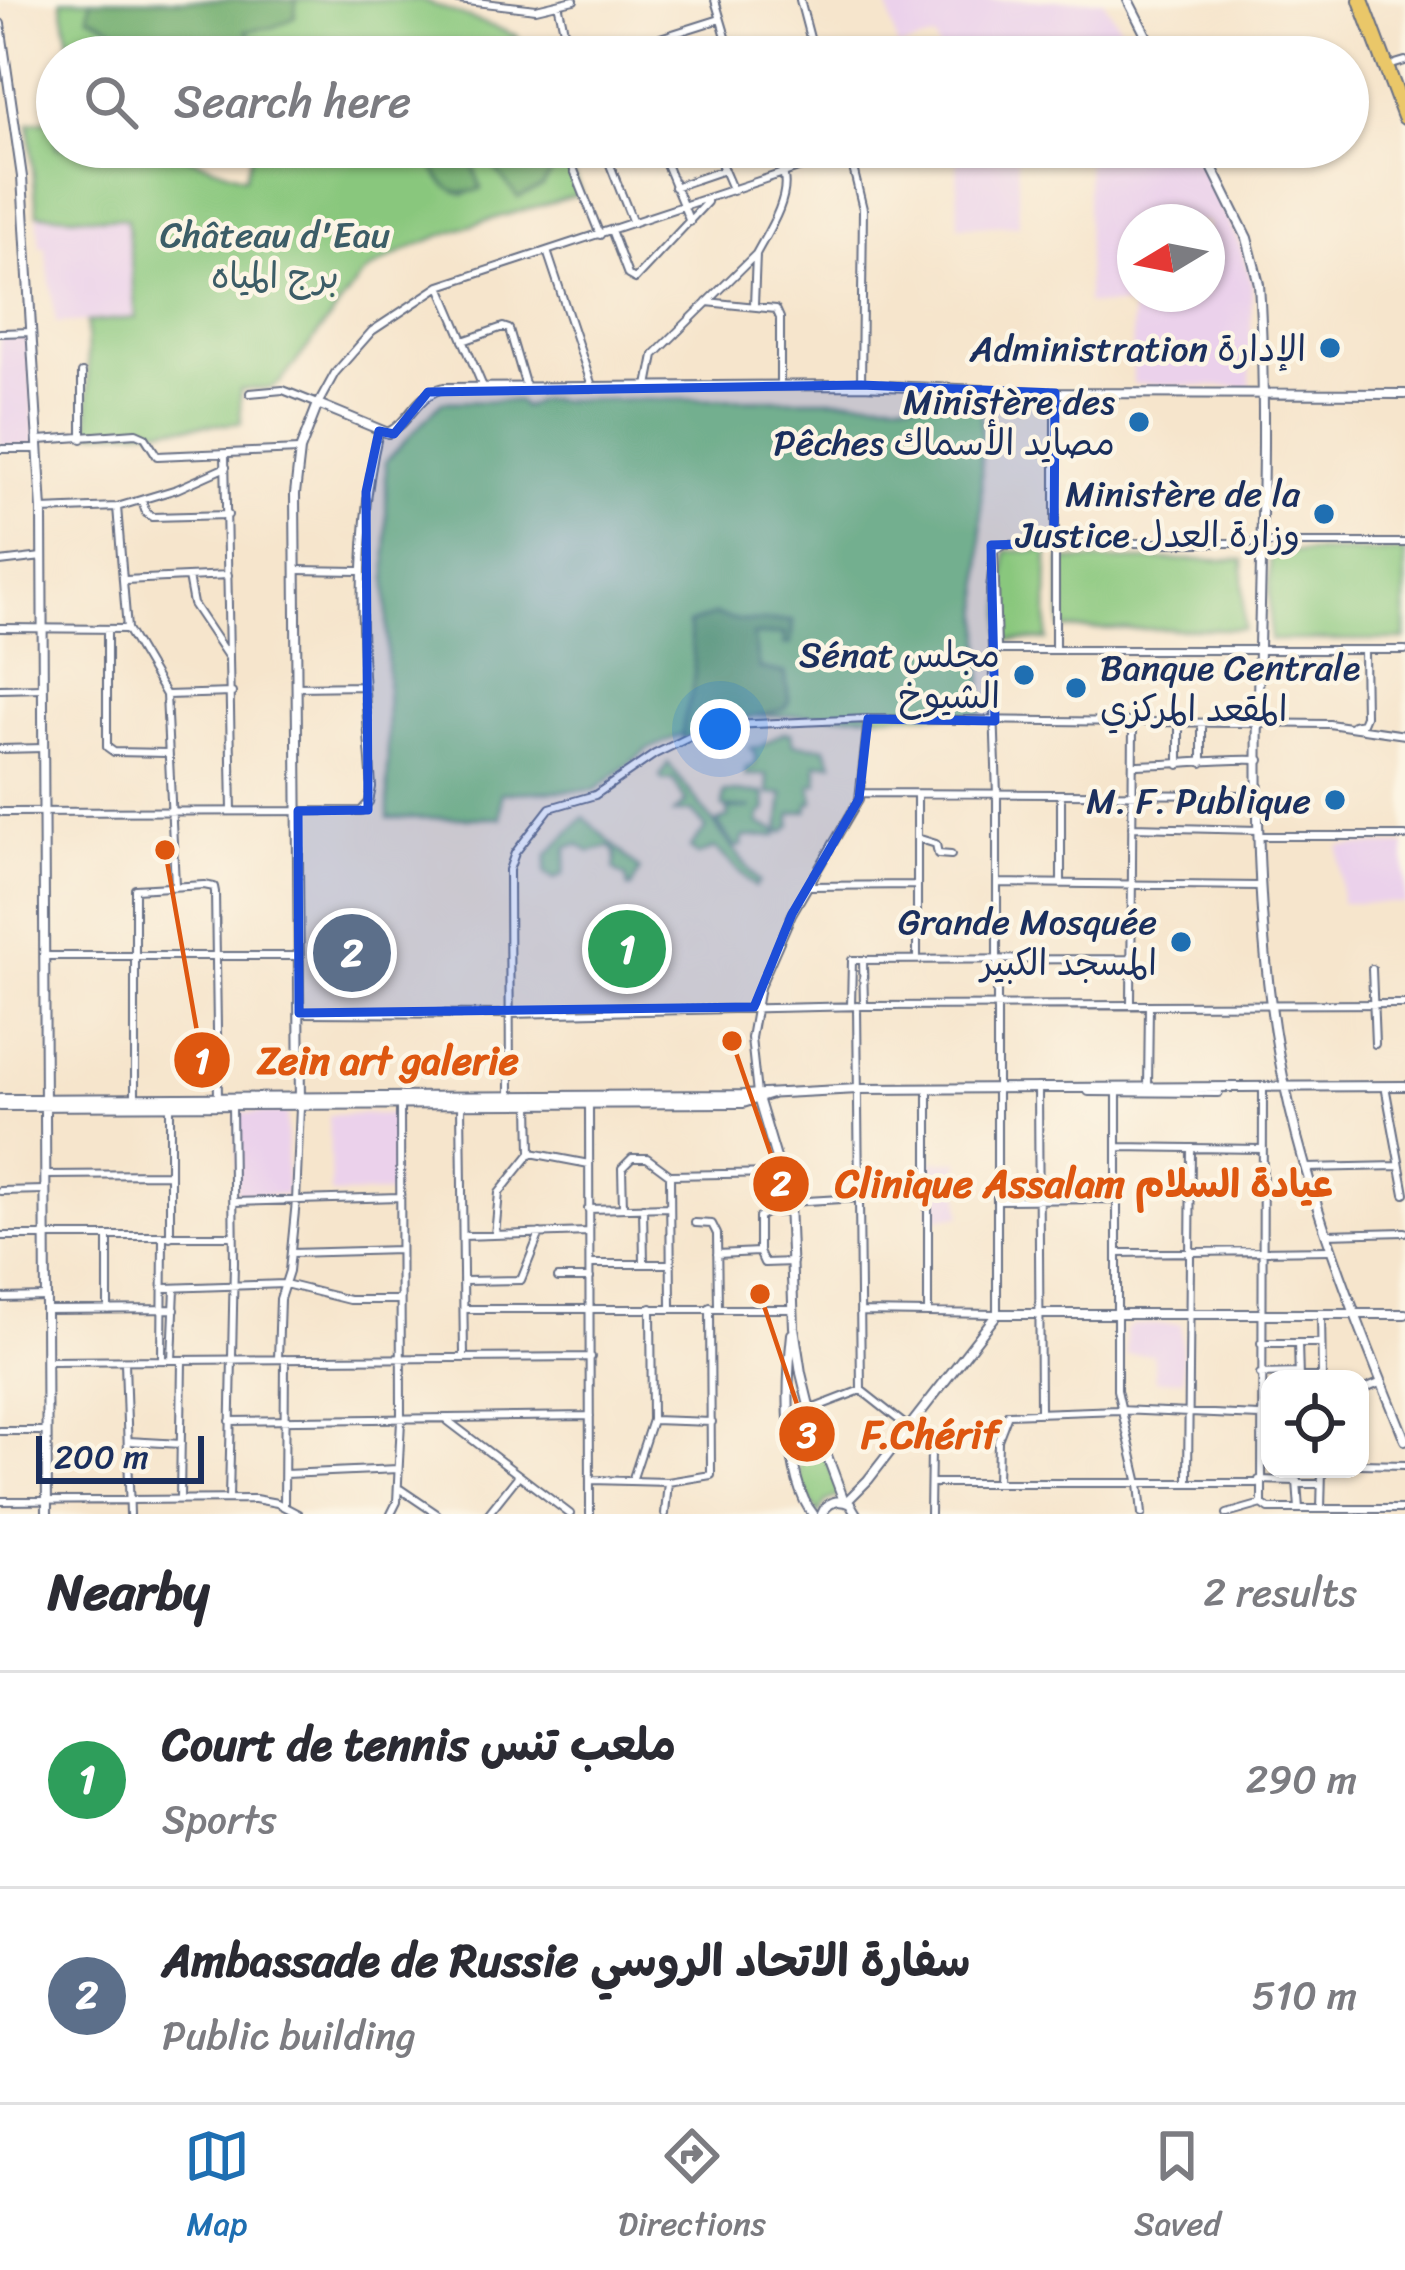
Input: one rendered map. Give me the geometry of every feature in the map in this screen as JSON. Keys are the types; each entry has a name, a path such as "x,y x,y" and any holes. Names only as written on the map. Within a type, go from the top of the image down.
{"highway":[{"path":"1365,0 1400,63 1405,92"},
{"path":"1365,0 1405,117"}],"street":[{"path":"458,0 559,6 574,0"},
{"path":"716,0 725,36"},
{"path":"800,0 809,36"},
{"path":"1128,0 1146,36"},
{"path":"559,6 565,36"},
{"path":"672,36 720,19"},
{"path":"0,24 22,177 42,510 47,1514"},
{"path":"573,168 600,235"},
{"path":"612,168 633,223"},
{"path":"667,168 690,222"},
{"path":"648,386 654,355 756,254 778,207 784,175 781,168"},
{"path":"284,1505 286,1420 278,1314 291,1253 300,1100 295,494 300,450 335,373 372,331 440,286 802,168"},
{"path":"854,168 863,208 861,385"},
{"path":"1212,168 1255,262 1261,393 1260,886 1271,1006 1285,1089 1326,1234 1405,1440"},
{"path":"674,187 724,170 733,191"},
{"path":"611,230 632,279 710,199"},
{"path":"547,251 592,386"},
{"path":"754,305 756,254"},
{"path":"440,286 483,387"},
{"path":"706,302 772,307 779,312 780,385"},
{"path":"463,341 509,328 526,387"},
{"path":"0,332 34,332"},
{"path":"82,373 82,439"},
{"path":"250,393 283,390 380,431 396,430 428,392 483,387 861,385 1055,393 1405,394"},
{"path":"1055,393 1055,648"},
{"path":"0,812 362,811 372,788 359,571 366,492 380,431"},
{"path":"0,449 136,433 145,437 157,456 300,450"},
{"path":"225,454 232,811"},
{"path":"42,510 117,507 226,466"},
{"path":"142,501 152,517 228,515"},
{"path":"117,507 127,628 166,695 175,885"},
{"path":"850,1507 997,1314 994,550 1004,544 1054,543 1405,543"},
{"path":"0,562 42,557"},
{"path":"295,569 359,571"},
{"path":"125,580 228,575"},
{"path":"188,577 197,612 231,661"},
{"path":"0,628 127,628"},
{"path":"107,629 107,747 114,752 168,753"},
{"path":"994,652 1055,648 1405,650"},
{"path":"1353,725 1365,716 1364,651"},
{"path":"296,687 364,686"},
{"path":"0,689 43,688"},
{"path":"166,695 232,693"},
{"path":"510,1094 509,870 515,853 550,808 595,796 655,754 706,731 760,722 868,719 1353,725 1405,736"},
{"path":"812,1514 794,1478 789,1207 758,1098 752,1060 754,1007 766,970 808,886 861,794 868,719"},
{"path":"1131,1005 1133,723"},
{"path":"1179,723 1179,765"},
{"path":"1202,724 1202,763"},
{"path":"0,749 43,748"},
{"path":"1133,765 1260,760"},
{"path":"861,794 1259,795"},
{"path":"917,795 917,958"},
{"path":"1060,795 1060,884"},
{"path":"1132,826 1405,836"},
{"path":"917,838 936,844 938,854 951,855"},
{"path":"997,883 1260,886"},
{"path":"135,1097 135,889 204,885 214,886 215,892 218,1101"},
{"path":"808,886 916,885"},
{"path":"45,956 300,956"},
{"path":"857,1006 850,962 1131,958"},
{"path":"863,960 857,1006 861,1390 931,1449 930,1514"},
{"path":"1372,969 1375,1044"},
{"path":"1148,1089 1149,1004"},
{"path":"299,1013 1405,1004"},
{"path":"300,1100 530,1103 758,1098 858,1088 1405,1089"},
{"path":"1038,1089 1040,1411"},
{"path":"1117,1089 1119,1410 1142,1514"},
{"path":"1263,1089 1262,1504 1269,1509 1405,1509"},
{"path":"1285,1089 1405,1089"},
{"path":"928,1090 928,1312"},
{"path":"1386,1091 1405,1194"},
{"path":"0,1102 170,1106 232,1100 510,1094 590,1099"},
{"path":"46,1103 135,1097 218,1101"},
{"path":"590,1099 590,1514"},
{"path":"220,1514 230,1420 232,1100"},
{"path":"495,1234 499,1193 531,1153 530,1103"},
{"path":"391,1514 399,1488 400,1104"},
{"path":"461,1104 464,1357"},
{"path":"167,1360 164,1309 170,1106"},
{"path":"1117,1147 1262,1148"},
{"path":"1189,1481 1191,1148"},
{"path":"531,1153 589,1164"},
{"path":"622,1208 622,1168 627,1160 647,1158 670,1175 781,1173"},
{"path":"1306,1168 1400,1166"},
{"path":"46,1174 170,1174"},
{"path":"670,1175 670,1306"},
{"path":"0,1191 46,1190"},
{"path":"234,1202 400,1197"},
{"path":"793,1262 764,1263 759,1252 759,1217 789,1207 859,1198"},
{"path":"997,1200 1117,1199"},
{"path":"644,1207 644,1263"},
{"path":"588,1209 670,1207"},
{"path":"590,1480 668,1482 710,1477 717,1254 712,1224 695,1223"},
{"path":"463,1236 589,1232"},
{"path":"1326,1234 1405,1232"},
{"path":"463,1281 521,1280 540,1233"},
{"path":"0,1236 234,1236"},
{"path":"108,1236 108,1310"},
{"path":"291,1253 400,1250"},
{"path":"1118,1252 1331,1250"},
{"path":"717,1254 759,1252"},
{"path":"590,1264 670,1264"},
{"path":"558,1278 590,1278"},
{"path":"165,1288 285,1285 349,1300 400,1300"},
{"path":"167,1360 176,1288"},
{"path":"0,1298 47,1298"},
{"path":"632,1481 652,1420 651,1306"},
{"path":"47,1310 175,1309"},
{"path":"464,1309 793,1309"},
{"path":"860,1312 1405,1314"},
{"path":"1321,1314 1322,1370"},
{"path":"794,1327 810,1410 850,1507"},
{"path":"1261,1343 1321,1343"},
{"path":"1298,1343 1298,1370"},
{"path":"48,1361 591,1357"},
{"path":"180,1499 182,1360"},
{"path":"124,1361 130,1514"},
{"path":"1369,1387 1382,1382"},
{"path":"791,1417 861,1390"},
{"path":"997,1483 998,1440 1008,1414 1119,1410 1260,1416"},
{"path":"230,1420 590,1416"},
{"path":"445,1419 570,1514"},
{"path":"652,1420 712,1422"},
{"path":"0,1431 47,1431"},
{"path":"128,1442 181,1444"},
{"path":"1369,1464 1405,1465"},
{"path":"285,1474 398,1469"},
{"path":"488,1514 519,1475"},
{"path":"1294,1478 1299,1509"},
{"path":"1321,1509 1322,1478"},
{"path":"665,1514 668,1482"},
{"path":"931,1484 1322,1484"},
{"path":"399,1488 437,1514"},
{"path":"0,1501 262,1500 298,1514"},
{"path":"822,1514 831,1503 850,1507"},
{"path":"1227,1514 1262,1504"}],"highlighted area":[{"path":"861,385 1055,393 1054,543 991,545 995,721 868,719 859,799 792,914 754,1007 299,1013 298,811 368,810 366,492 379,431 394,434 428,392"}],"shaded area":[{"path":"886,0 1103,0 1127,36 895,36"},
{"path":"957,168 1018,168 1019,225 958,226"},
{"path":"1087,168 1202,168 1220,204 1117,204 1117,305 1087,304"},
{"path":"37,214 127,218 137,318 56,323"},
{"path":"1225,214 1252,282 1250,387 1133,384 1132,312 1225,312"},
{"path":"0,335 29,336 35,445 0,446"},
{"path":"1405,845 1405,903 1341,903 1339,846"},
{"path":"237,1113 287,1113 286,1195 236,1194"},
{"path":"393,1114 395,1193 331,1194 329,1115"},
{"path":"930,1161 959,1161 956,1187 960,1188 961,1216 930,1218"},
{"path":"1181,1324 1183,1379 1155,1381 1153,1354 1126,1355 1126,1330 1132,1325"}],"green space":[{"path":"61,0 91,0 88,16 133,36 68,36"},
{"path":"91,0 296,0 295,17 274,27 246,31 250,36 126,36 88,16"},
{"path":"296,0 421,0 518,36 250,36 246,31 294,17"},
{"name":"Château d'Eau برج المياه","path":"36,122 36,168 218,168 245,177 248,168 434,168 449,187 464,195 481,188 474,168 515,168 543,186 553,168 571,168 581,194 441,236 363,275 281,382 271,388 240,390 241,423 89,433 87,322 136,318 127,219 37,214 29,123"},
{"path":"433,168 474,168 481,189 460,192 444,184"},
{"path":"557,168 543,186 518,198 496,170"},
{"path":"540,400 981,403 982,714 749,716 705,724 647,750 595,790 501,793 501,818 388,818 386,461 442,402 517,401 524,407"},
{"path":"1006,551 1048,551 1047,640 1005,640"},
{"path":"1270,552 1405,552 1405,640 1270,640"},
{"path":"1061,560 1243,560 1244,629 1061,629"},
{"path":"714,615 742,621 793,621 791,644 784,644 784,634 753,636 759,668 785,673 789,700 785,709 683,739 694,675 688,624"},
{"path":"791,733 793,744 825,747 833,763 816,764 818,784 811,785 814,802 807,811 791,814 791,825 779,832 783,794 769,794 767,775 746,775 746,768 755,765 750,748"},
{"path":"668,763 759,882 755,887 715,848 698,855 690,848 706,828 692,811 674,813 686,802 673,780 660,777"},
{"path":"724,792 764,793 766,809 759,824 776,830 777,836 743,837 742,846 735,847 717,822 728,817 728,809 752,808 723,807"},
{"path":"584,817 640,870 631,888 626,877 614,870 616,854 610,846 590,852 578,845 567,847 564,874 554,879 545,873 547,855"},
{"path":"796,1405 805,1406 842,1495 825,1502 819,1514 800,1485"}],"place":[{"name":"Administration الإدارة","path":"1330,348"},
{"name":"Ministère des Pêches مصايد الأسماك","path":"1139,422"},
{"name":"Ministère de la Justice وزارة العدل","path":"1324,514"},
{"name":"Sénat مجلس الشيوخ","path":"1024,675"},
{"name":"Banque Centrale المقعد المركزي","path":"1076,688"},
{"name":"M. F. Publique","path":"1335,800"},
{"name":"Zein art galerie","path":"165,850"},
{"name":"Grande Mosquée المسجد الكبير","path":"1181,942"},
{"name":"Court de tennis ملعب تنس","path":"627,949"},
{"name":"Ambassade de Russie سفارة الاتحاد الروسي","path":"352,953"},
{"name":"Clinique Assalam عيادة السلام","path":"732,1041"},
{"name":"F.Chérif","path":"760,1294"}]}
